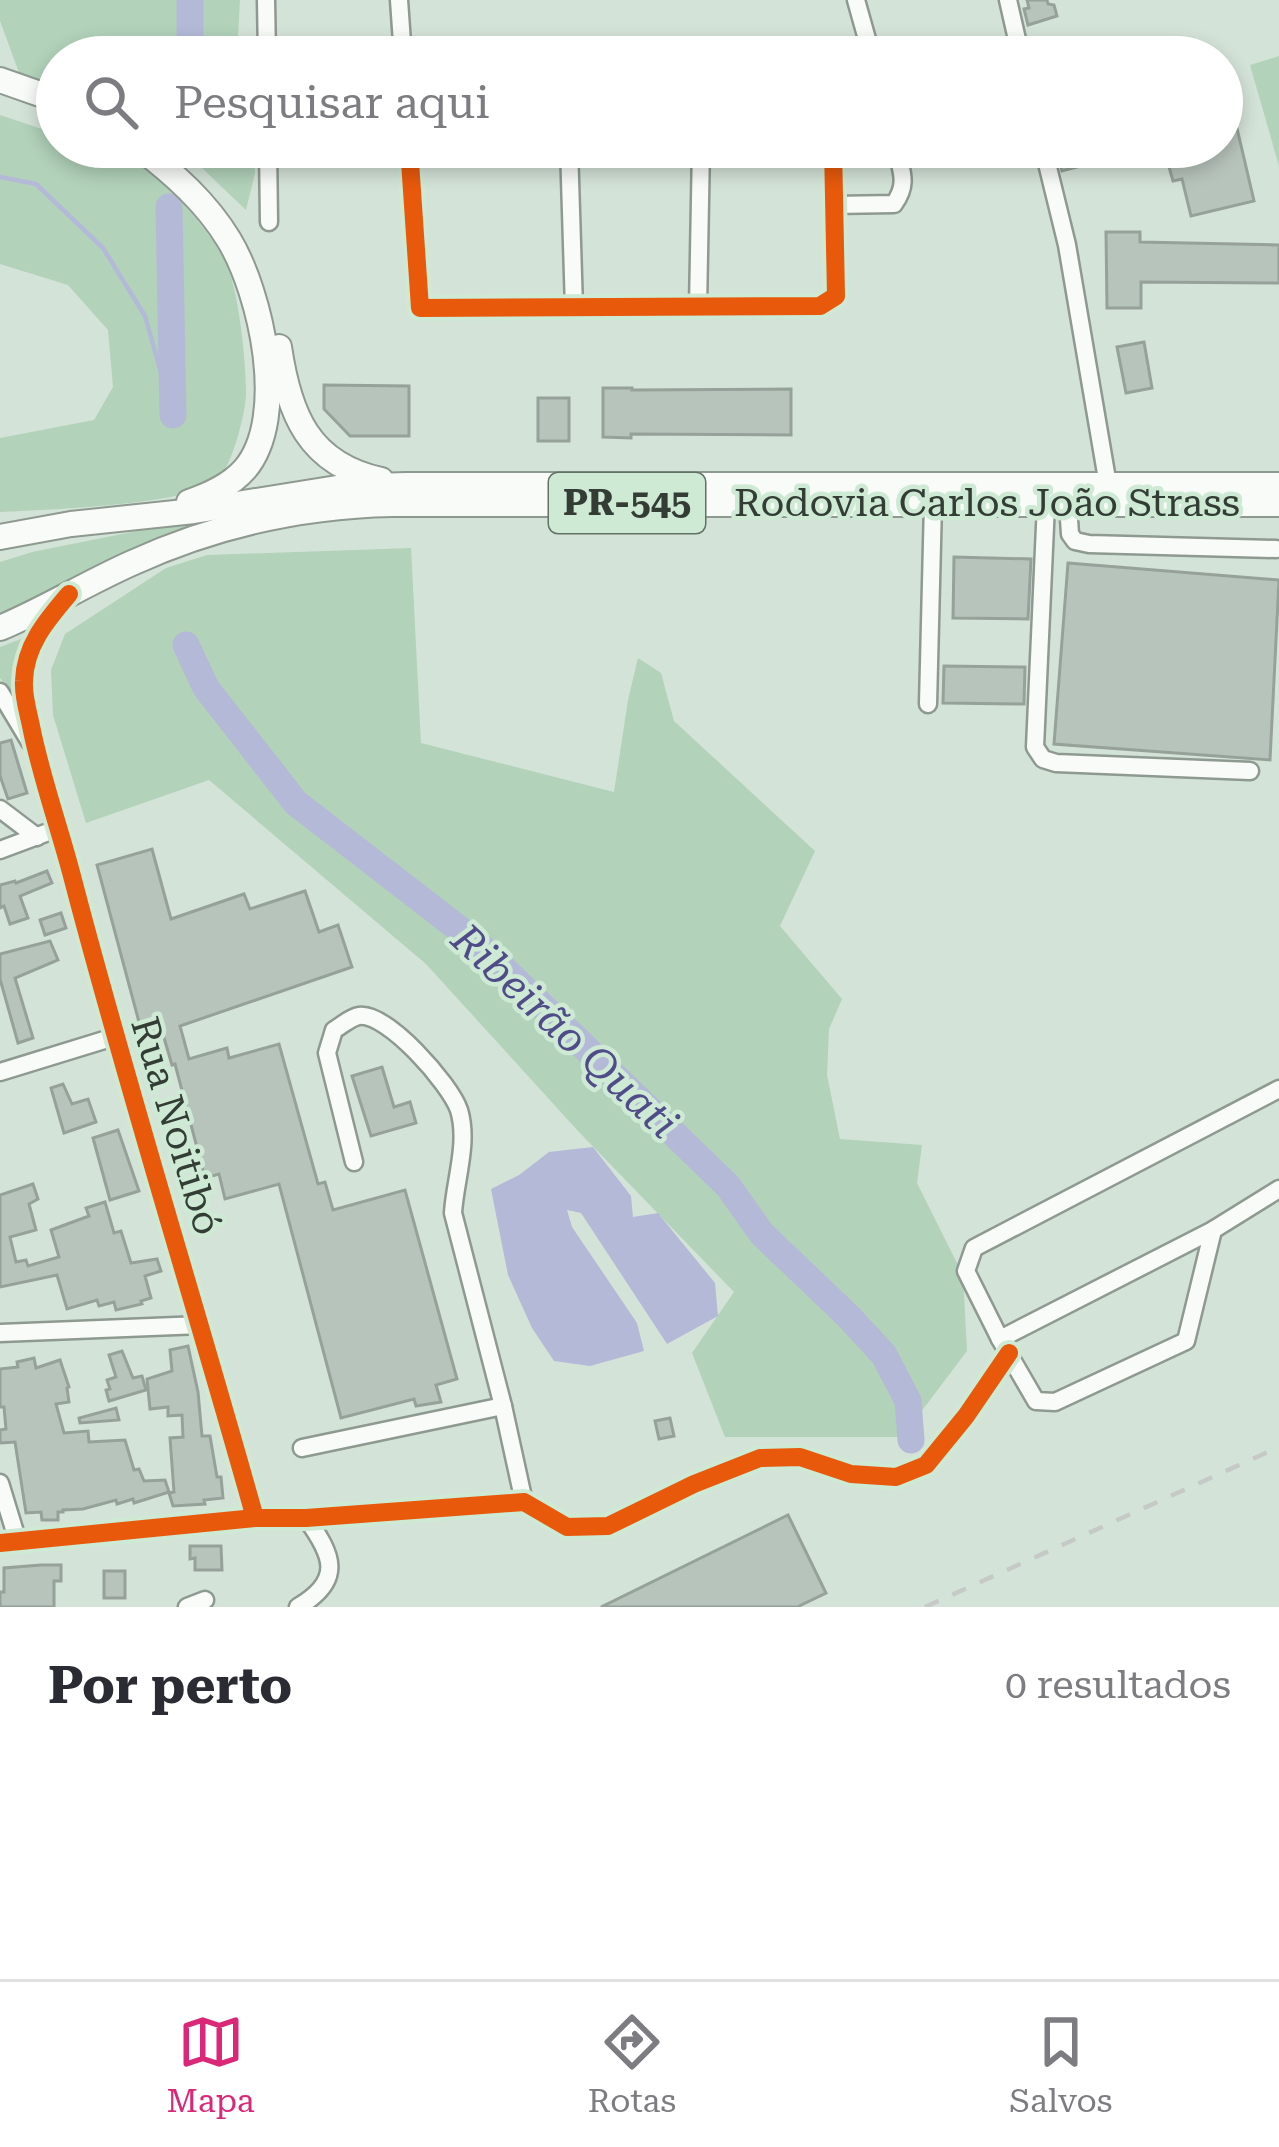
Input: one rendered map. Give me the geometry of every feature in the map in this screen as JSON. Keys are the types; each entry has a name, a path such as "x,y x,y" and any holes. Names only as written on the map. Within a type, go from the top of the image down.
{"highway":[{"path":"0,80 36,93"},
{"path":"0,93 36,105"},
{"path":"143,517 208,495 230,482 248,466 266,416 267,371 249,284 226,236 192,191 165,168"},
{"path":"189,168 221,201 256,262 273,314 288,395 301,427 339,464 373,478 406,484"},
{"name":"Rodovia Carlos João Strass","path":"0,537 344,488 406,484 1279,485"},
{"name":"Rodovia Carlos João Strass","path":"0,628 200,535 315,509 392,504 1279,504"}],"street":[{"path":"266,0 266,36"},
{"path":"399,0 402,36"},
{"path":"856,0 866,36"},
{"path":"1008,0 1016,36"},
{"path":"268,168 269,222"},
{"path":"410,168 420,308 820,306 836,296 832,168"},
{"path":"570,168 574,308"},
{"path":"698,308 700,168"},
{"path":"833,205 893,204 902,192 901,168"},
{"path":"1048,168 1067,245 1108,484"},
{"path":"928,704 933,503"},
{"path":"1057,503 1075,541 1089,544 1276,549"},
{"path":"1057,503 1035,747 1043,759 1250,771"},
{"name":"Rua Noitibó","path":"70,594 36,637 23,687 114,1037 255,1518"},
{"name":"Rua Noitibó","path":"0,692 37,753"},
{"path":"0,809 37,837"},
{"path":"0,850 59,828"},
{"path":"354,1162 327,1053 334,1030 357,1016 381,1019 442,1079 458,1109 464,1140 453,1214 524,1502"},
{"path":"0,1072 114,1037"},
{"path":"1213,1229 1186,1341 1055,1402 1036,1401 966,1271 974,1248 1279,1089"},
{"path":"0,1483 9,1542 255,1518 524,1502 567,1527 608,1526 760,1458 800,1457 851,1474 896,1477 926,1465 966,1416 1005,1346 1279,1189"},
{"path":"0,1333 201,1324"},
{"path":"302,1448 502,1406"},
{"path":"298,1607 322,1588 330,1571 325,1545 306,1518"},
{"path":"187,1607 206,1600"}],"green space":[{"path":"0,0 240,0 238,36 36,36 36,84 21,78 0,21"},
{"path":"1279,56 1279,166 1250,65"},
{"path":"0,115 36,127 36,168 148,168 174,193 221,253 238,310 244,413 218,480 148,501 0,512 0,438 94,420 113,387 108,330 68,285 0,264"},
{"path":"202,168 255,168 246,210"},
{"path":"232,512 0,614 0,562"},
{"path":"411,548 421,743 614,792 638,658 661,673 674,721 815,851 780,926 842,999 829,1029 827,1075 840,1139 922,1145 917,1183 963,1275 967,1351 902,1437 725,1437 692,1353 734,1292 426,964 209,780 86,823 53,715 51,670 65,634 166,568 207,555"},
{"path":"26,637 20,671 27,728 0,678 0,647"}],"water":[{"path":"593,1147 631,1196 633,1217 658,1213 715,1283 718,1316 667,1344 581,1213 567,1210 572,1227 637,1323 644,1351 590,1366 554,1361 532,1328 508,1275 491,1189 549,1152"}],"building":[{"path":"1027,0 1047,0 1057,16 1028,25"},
{"path":"1243,154 1254,201 1191,216 1182,179 1173,181 1169,168 1243,168"},
{"path":"1106,232 1140,232 1140,242 1279,245 1279,283 1141,282 1141,308 1107,308"},
{"path":"1144,342 1152,388 1126,393 1117,347"},
{"path":"324,385 409,386 409,436 350,436 324,409"},
{"path":"603,388 791,389 791,435 603,437"},
{"path":"538,398 569,398 569,441 538,441"},
{"path":"954,557 1031,559 1028,619 953,618"},
{"path":"1068,563 1279,580 1270,760 1054,744"},
{"path":"944,666 1025,667 1024,704 943,703"},
{"path":"11,740 27,793 8,799 0,776 0,743"},
{"path":"152,849 171,919 244,894 250,909 305,891 319,932 338,925 352,967 180,1026 189,1059 227,1048 229,1058 279,1044 318,1184 325,1182 333,1210 405,1190 457,1379 436,1385 441,1402 416,1406 414,1399 341,1418 279,1184 225,1199 219,1174 205,1178 162,1031 143,1037 97,865"},
{"path":"47,871 52,883 20,896 28,918 10,924 4,906 0,908 0,885"},
{"path":"61,913 66,928 45,935 40,920"},
{"path":"50,941 58,960 15,978 33,1038 18,1043 0,979 0,954"},
{"path":"382,1067 394,1107 410,1102 416,1123 371,1136 352,1076"},
{"path":"63,1084 72,1104 88,1099 96,1122 64,1133 51,1088"},
{"path":"118,1130 139,1191 110,1200 93,1138"},
{"path":"33,1184 38,1199 29,1204 36,1230 10,1237 16,1262 26,1260 28,1266 59,1257 51,1230 89,1216 86,1208 105,1202 114,1233 121,1231 131,1263 157,1259 161,1271 145,1276 151,1298 116,1310 114,1302 99,1306 97,1300 67,1309 57,1275 0,1287 0,1195"},
{"path":"188,1346 202,1436 210,1436 223,1498 173,1506 170,1438 183,1437 182,1415 168,1416 168,1407 150,1409 147,1379 172,1371 170,1350"},
{"path":"122,1351 133,1378 142,1376 146,1390 109,1401 107,1380 116,1377 109,1355"},
{"path":"34,1358 36,1368 60,1360 69,1387 69,1402 56,1404 64,1433 88,1431 89,1442 125,1440 134,1470 139,1469 144,1481 165,1480 169,1492 134,1503 133,1499 117,1504 116,1500 63,1510 58,1520 42,1520 41,1512 26,1513 15,1442 0,1443 0,1430 6,1429 4,1407 0,1407 0,1369 18,1367 17,1362"},
{"path":"116,1408 119,1420 80,1423 79,1418"},
{"path":"670,1418 674,1436 659,1439 655,1421"},
{"path":"788,1515 826,1593 797,1607 601,1607"},
{"path":"190,1546 221,1546 222,1570 195,1570"},
{"path":"61,1565 61,1581 54,1581 54,1607 0,1607 4,1568"},
{"path":"104,1571 125,1571 125,1598 104,1598"}],"waterway":[{"name":"Ribeirão Quati","path":"190,0 190,36"},
{"path":"0,177 36,184 103,248 145,316 173,415"},
{"name":"Ribeirão Quati","path":"169,207 173,415"},
{"name":"Ribeirão Quati","path":"186,645 206,688 296,803 476,942 728,1186 762,1234 884,1355 908,1401 911,1440"}],"railway":[{"path":"925,1607 1279,1447"}],"cycle path":[{"path":"410,168 420,308 820,306 836,296 833,168"},
{"path":"69,594 45,623 28,656 26,704 255,1518"},
{"path":"0,1543 255,1518 524,1502 567,1527 608,1526 760,1458 800,1457 851,1474 896,1477 926,1465 1009,1353"}]}
